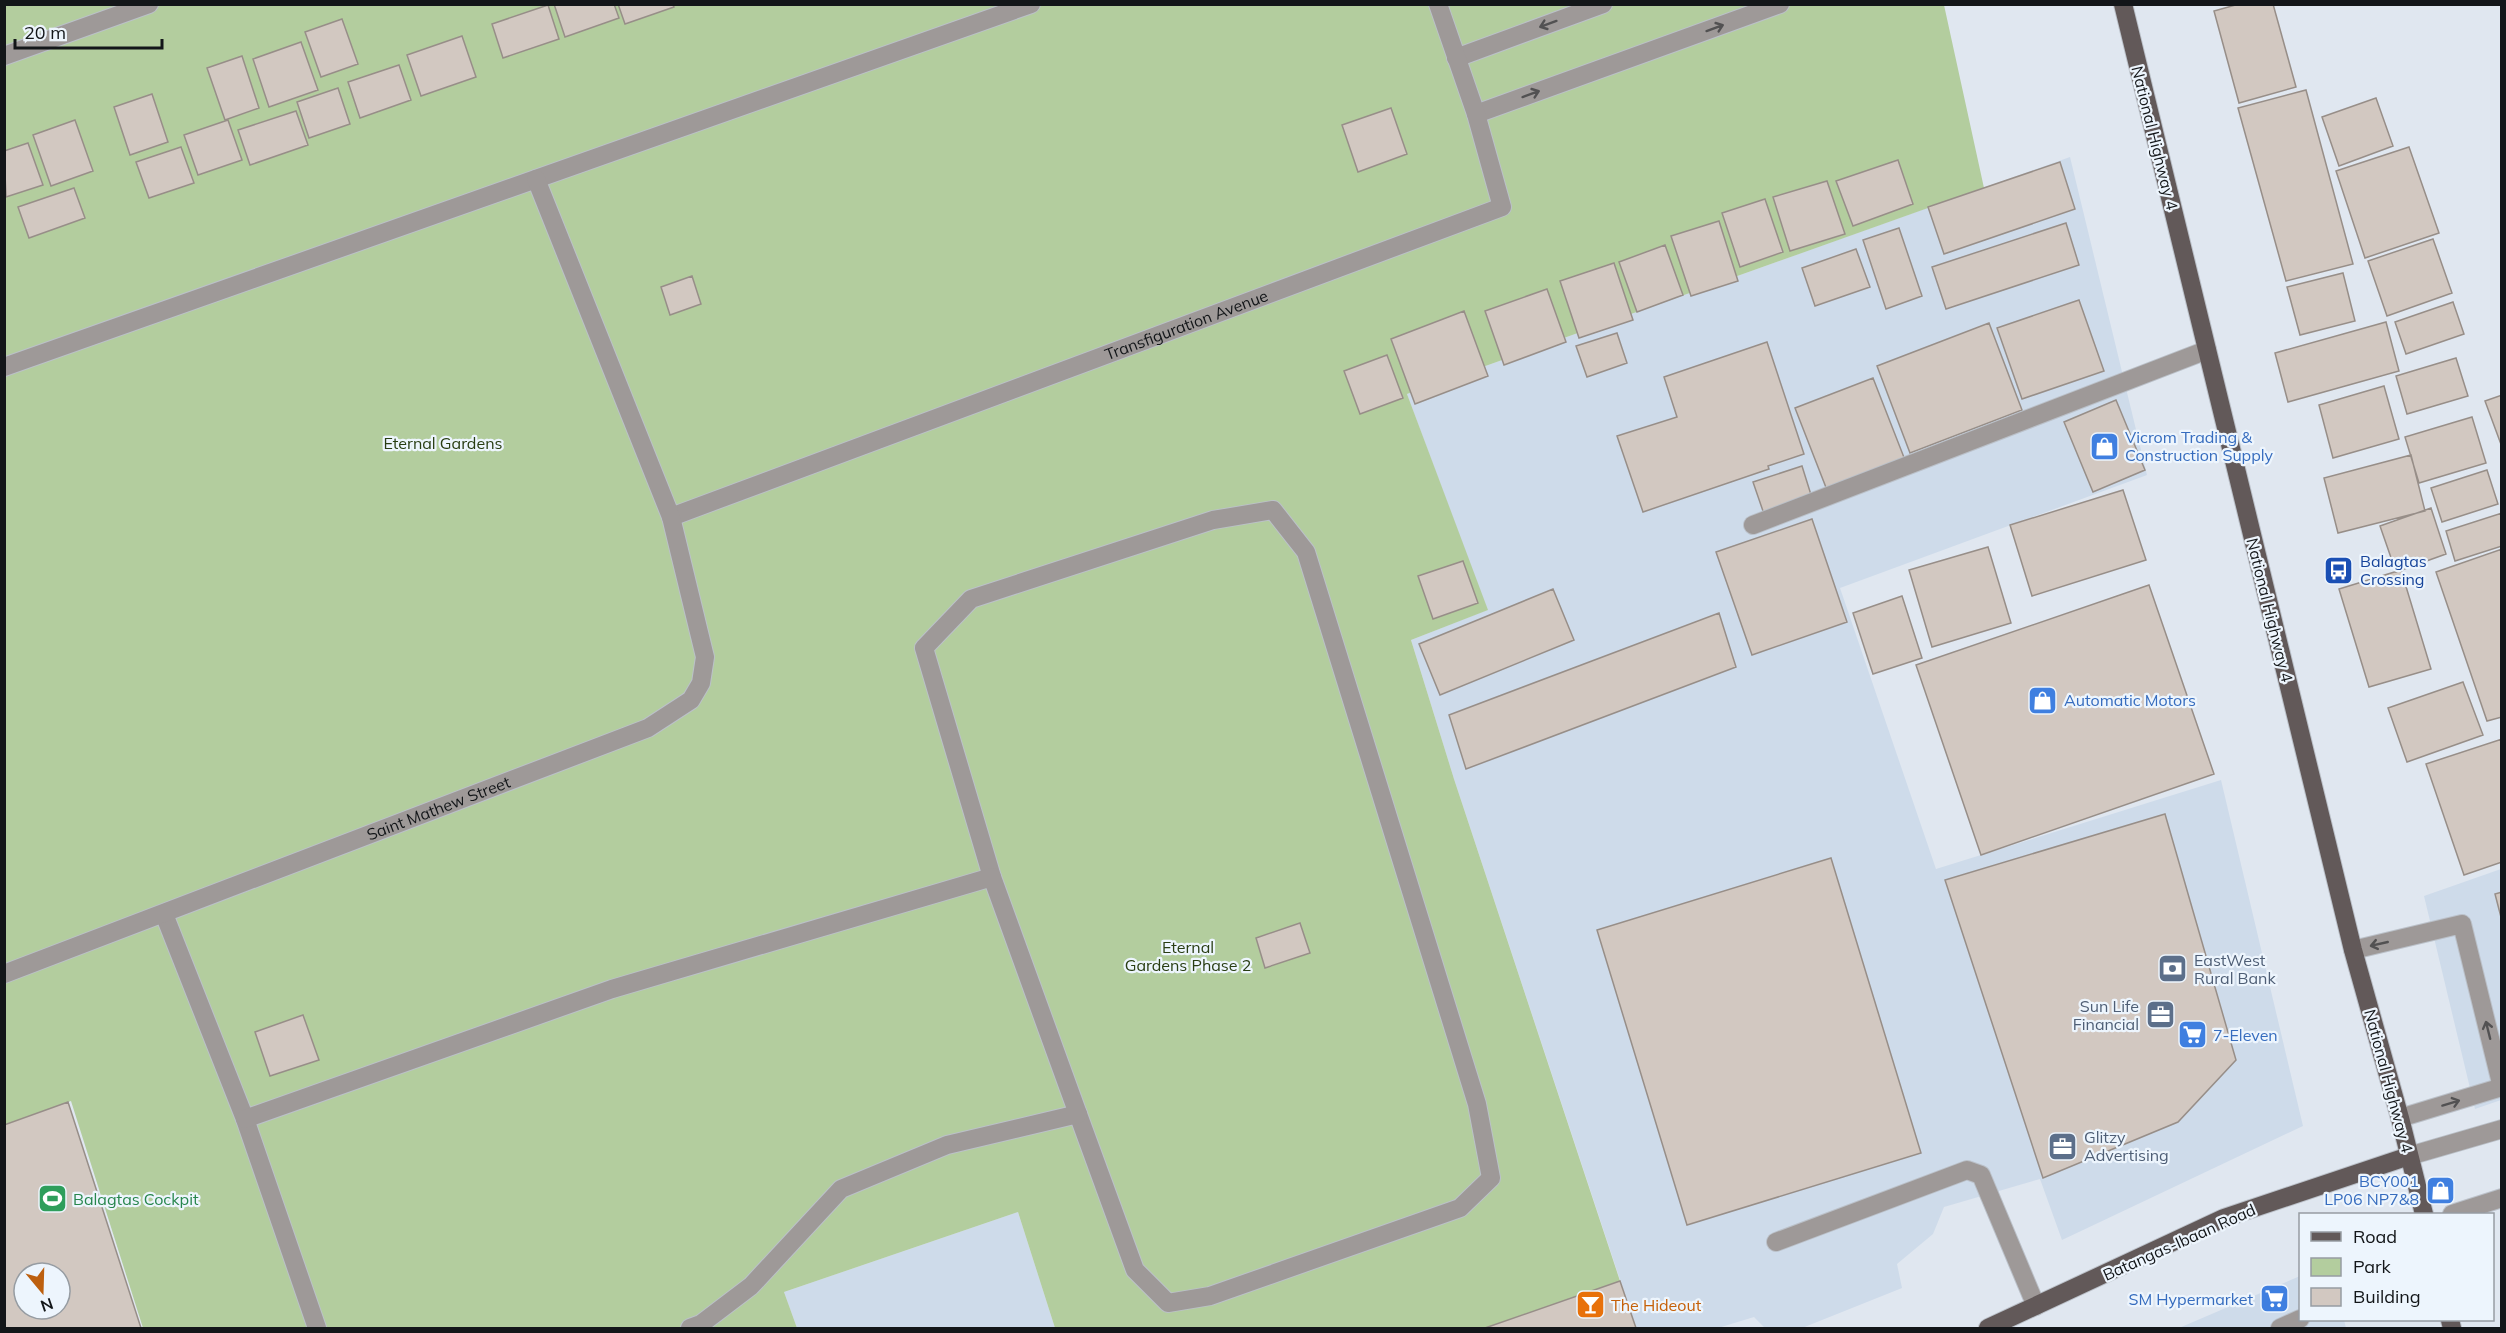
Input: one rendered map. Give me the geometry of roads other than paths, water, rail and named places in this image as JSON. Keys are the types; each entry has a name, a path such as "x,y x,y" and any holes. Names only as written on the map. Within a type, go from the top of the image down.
{"main road":[{"name":"National Highway 4","path":"2123,4 2353,950 2400,1118 2423,1213"},
{"name":"Batangas-Ibaan Road","path":"1988,1329 2224,1218 2409,1156"}],"street":[{"path":"4,56 149,4"},
{"path":"4,367 1031,4"},
{"name":"Transfiguration Avenue","path":"671,517 1502,207 1476,114 1438,4"},
{"path":"1456,58 1603,4"},
{"path":"1476,114 1780,4"},
{"name":"Saint Mathew Street","path":"4,974 648,728 691,700 701,683 705,657 671,517 536,179"},
{"path":"1753,525 2207,350"},
{"path":"1273,510 1306,552 1478,1104 1491,1178 1460,1208 1210,1296 1167,1303 1135,1270 1078,1114 993,877 924,648 970,599 1213,520 1273,510"},
{"path":"245,1119 612,988 993,877"},
{"path":"164,914 245,1119 317,1329"},
{"path":"2353,950 2462,924 2502,1087 2400,1118"},
{"path":"690,1329 701,1324 752,1286 841,1189 947,1144 1078,1114"},
{"path":"2409,1156 2502,1129"},
{"path":"1776,1242 1967,1170 1981,1175 2036,1306"},
{"path":"2458,1213 2502,1198"},
{"path":"2280,1329 2299,1320"}],"place":[{"name":"Vicrom Trading & Construction Supply","path":"2104,446"},
{"name":"Balagtas Crossing","path":"2339,570"},
{"name":"Automatic Motors","path":"2043,700"},
{"name":"EastWest Rural Bank","path":"2173,969"},
{"name":"Sun Life Financial","path":"2160,1015"},
{"name":"7-Eleven","path":"2192,1035"},
{"name":"Glitzy Advertising","path":"2063,1146"},
{"name":"BCY001 LP06 NP7&8","path":"2440,1190"},
{"name":"Balagtas Cockpit","path":"52,1199"},
{"name":"SM Hypermarket","path":"2274,1299"},
{"name":"The Hideout","path":"1590,1305"}],"park label":[{"name":"Eternal Gardens","path":"443,443"},
{"name":"Eternal Gardens Phase 2","path":"1188,956"}]}
